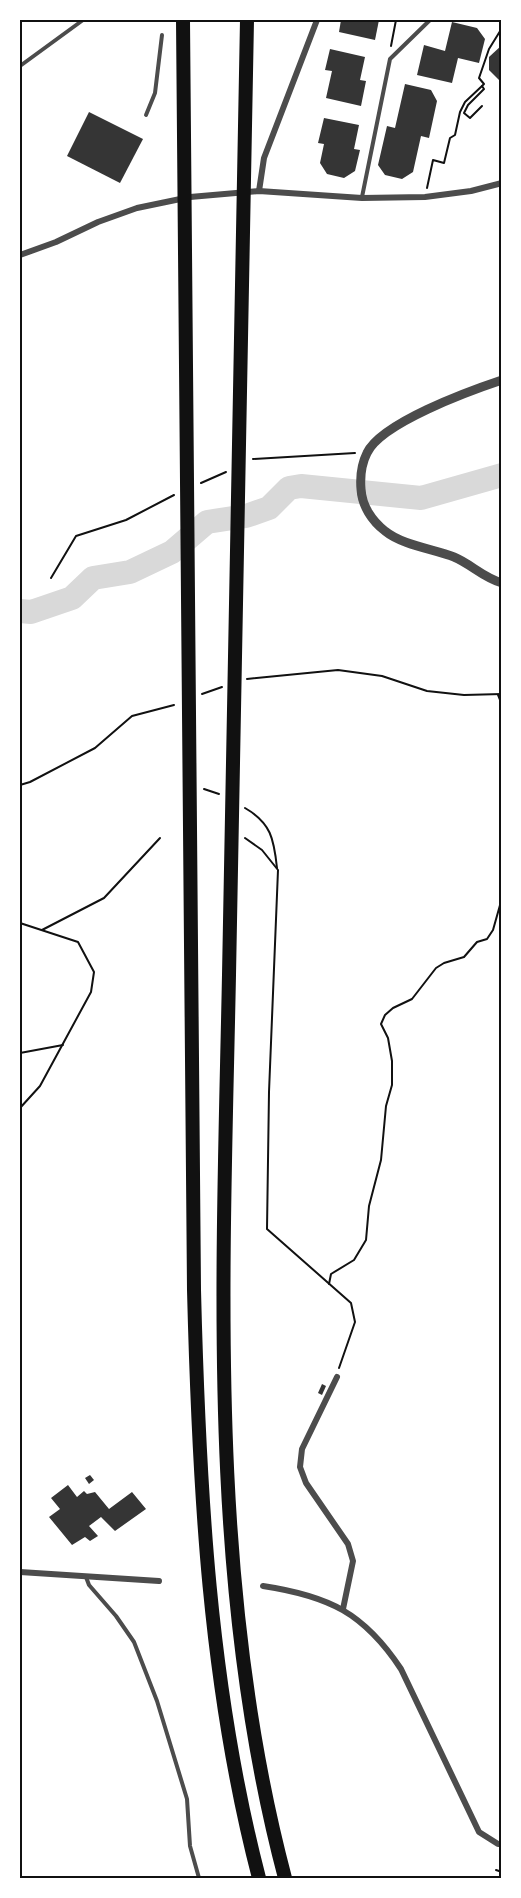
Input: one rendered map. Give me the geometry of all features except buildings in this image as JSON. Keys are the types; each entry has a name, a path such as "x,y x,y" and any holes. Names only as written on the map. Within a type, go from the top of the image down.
{"highway":[{"path":"183,20 194,1290 202,1501 220,1683 237,1783 259,1878"},
{"path":"247,20 224,1271 225,1445 231,1551 244,1671 262,1780 285,1878"}],"street":[{"path":"259,191 264,158 317,20"},
{"path":"20,255 137,208 189,196 259,191 362,198 425,197 471,191 501,183"},
{"path":"501,380 473,390 396,425 380,437 367,453 360,475 362,498 370,516 386,532 457,558 487,578 501,583"},
{"path":"337,1377 302,1449 300,1467 306,1483 348,1544 353,1561 343,1609"},
{"path":"20,1572 159,1581"},
{"path":"263,1586 305,1593 343,1609 361,1622 387,1648 401,1669 479,1832 501,1844"}],"lane":[{"path":"20,66 83,20"},
{"path":"362,198 390,59 430,20"},
{"path":"146,115 155,93 162,35"},
{"path":"86,1577 89,1585 116,1616 134,1642 157,1701 187,1799 190,1846 199,1878"}],"path":[{"path":"390,59 396,20"},
{"path":"482,106 470,118 464,113 468,105 484,89 482,86 484,84 479,78 489,49 501,28"},
{"path":"426,190 433,160 444,163 450,138 455,135 460,111 465,102 482,86"},
{"path":"240,682 338,670 382,676 427,691 464,695 500,694 501,705"},
{"path":"198,695 229,685"},
{"path":"20,785 95,748 132,716 178,704"},
{"path":"241,836 262,850 278,870 269,1092 267,1229 351,1303 355,1322 337,1377"},
{"path":"42,930 104,898 160,838"},
{"path":"329,1284 331,1274 354,1260 366,1240 369,1206 381,1160 386,1106 392,1085 392,1061 388,1038 381,1024 385,1015 393,1008 412,999 436,968 464,957 477,942 487,939 493,930 501,898"},
{"path":"20,923 78,942 94,972 91,992 63,1045 40,1086 20,1108"},
{"path":"20,1053 63,1045"},
{"path":"496,1870 501,1872"}],"waterway":[{"path":"20,611 31,612 72,598 93,578 130,572 172,552 207,522 246,516 269,508 289,488 301,486 421,498 502,475"}]}
